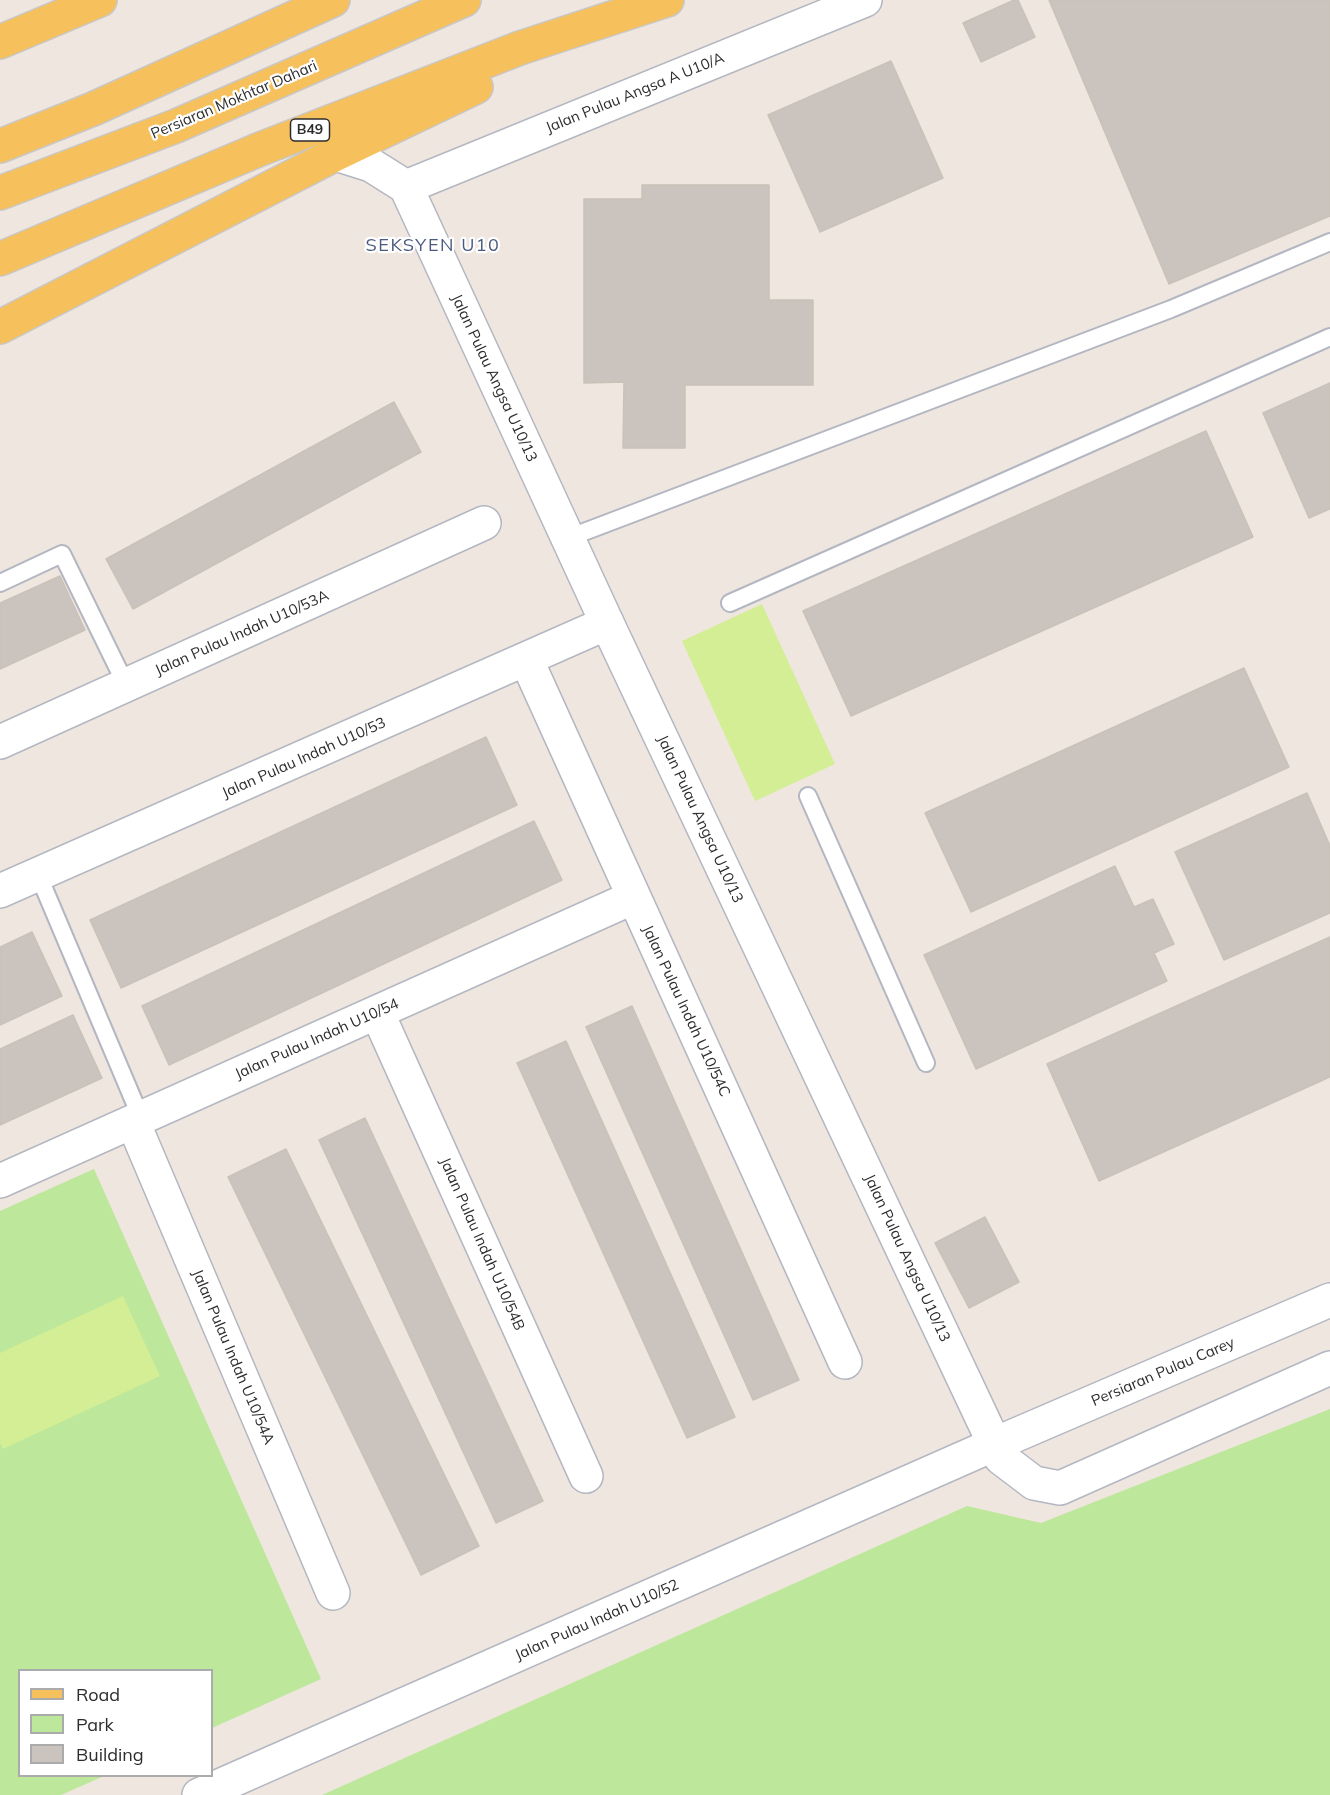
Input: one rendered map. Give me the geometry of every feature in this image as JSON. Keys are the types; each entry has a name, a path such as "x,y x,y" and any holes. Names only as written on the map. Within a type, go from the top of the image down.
{"main road":[{"path":"0,42 100,0"},
{"path":"0,146 104,104 333,0"},
{"name":"Persiaran Mokhtar Dahari","path":"0,193 176,126 464,0"},
{"name":"B49","path":"0,259 258,150 510,52 667,0"},
{"path":"0,327 336,154 627,15"}],"street":[{"name":"Jalan Pulau Angsa A U10/A","path":"406,187 865,0"},
{"path":"336,154 370,165 406,187"},
{"name":"Jalan Pulau Angsa U10/13","path":"406,187 607,623 1002,1458 1034,1483 1060,1488 1330,1368"},
{"name":"Jalan Pulau Indah U10/53A","path":"0,742 484,523"},
{"name":"Jalan Pulau Indah U10/53","path":"0,891 526,661 607,623"},
{"name":"Jalan Pulau Indah U10/54C","path":"526,661 845,1362"},
{"name":"Jalan Pulau Indah U10/54","path":"0,1182 634,897"},
{"name":"Jalan Pulau Indah U10/54B","path":"377,1012 586,1476"},
{"name":"Jalan Pulau Indah U10/54A","path":"137,1120 333,1593"},
{"name":"Persiaran Pulau Carey","path":"995,1444 1330,1300"},
{"name":"Jalan Pulau Indah U10/52","path":"199,1795 995,1444"}],"lane":[{"path":"568,538 1171,309 1330,242"},
{"path":"730,603 1330,337"},
{"path":"0,583 62,554 126,685"},
{"path":"808,796 926,1063"},
{"path":"38,874 137,1120"}],"green space":[{"path":"762,604 835,764 755,801 682,641"},
{"path":"94,1169 321,1679 213,1728 213,1669 18,1669 18,1777 102,1777 61,1795 0,1795 0,1211"},
{"path":"123,1296 160,1376 3,1449 0,1443 0,1353"},
{"path":"1330,1409 1330,1795 322,1795 967,1506 1041,1523"}],"building":[{"path":"1018,0 1035,37 981,62 963,23"},
{"path":"1049,0 1330,0 1330,216 1169,284"},
{"path":"891,61 943,178 820,232 768,115"},
{"path":"642,185 769,185 769,300 813,300 813,385 685,385 685,448 623,448 624,382 584,383 584,199 642,199"},
{"path":"1330,383 1330,509 1309,518 1263,413"},
{"path":"394,402 421,452 133,609 106,559"},
{"path":"1206,431 1253,537 851,716 803,611"},
{"path":"60,576 85,630 0,669 0,603"},
{"path":"1244,668 1289,767 971,912 925,813"},
{"path":"486,737 517,805 121,988 90,920"},
{"path":"1307,793 1330,846 1330,913 1224,960 1175,852"},
{"path":"534,821 562,880 169,1065 142,1006"},
{"path":"1115,866 1134,907 1153,899 1174,944 1154,953 1167,981 976,1069 924,955"},
{"path":"32,932 62,996 0,1025 0,947"},
{"path":"1330,937 1330,1077 1099,1181 1047,1064"},
{"path":"632,1006 799,1380 753,1400 586,1027"},
{"path":"73,1015 102,1078 0,1125 0,1049"},
{"path":"566,1041 735,1417 687,1438 517,1063"},
{"path":"365,1118 543,1501 496,1523 319,1140"},
{"path":"286,1149 479,1546 421,1575 228,1177"},
{"path":"985,1217 1019,1282 969,1308 935,1243"}],"district":[{"name":"SEKSYEN U10","path":"433,246"}]}
